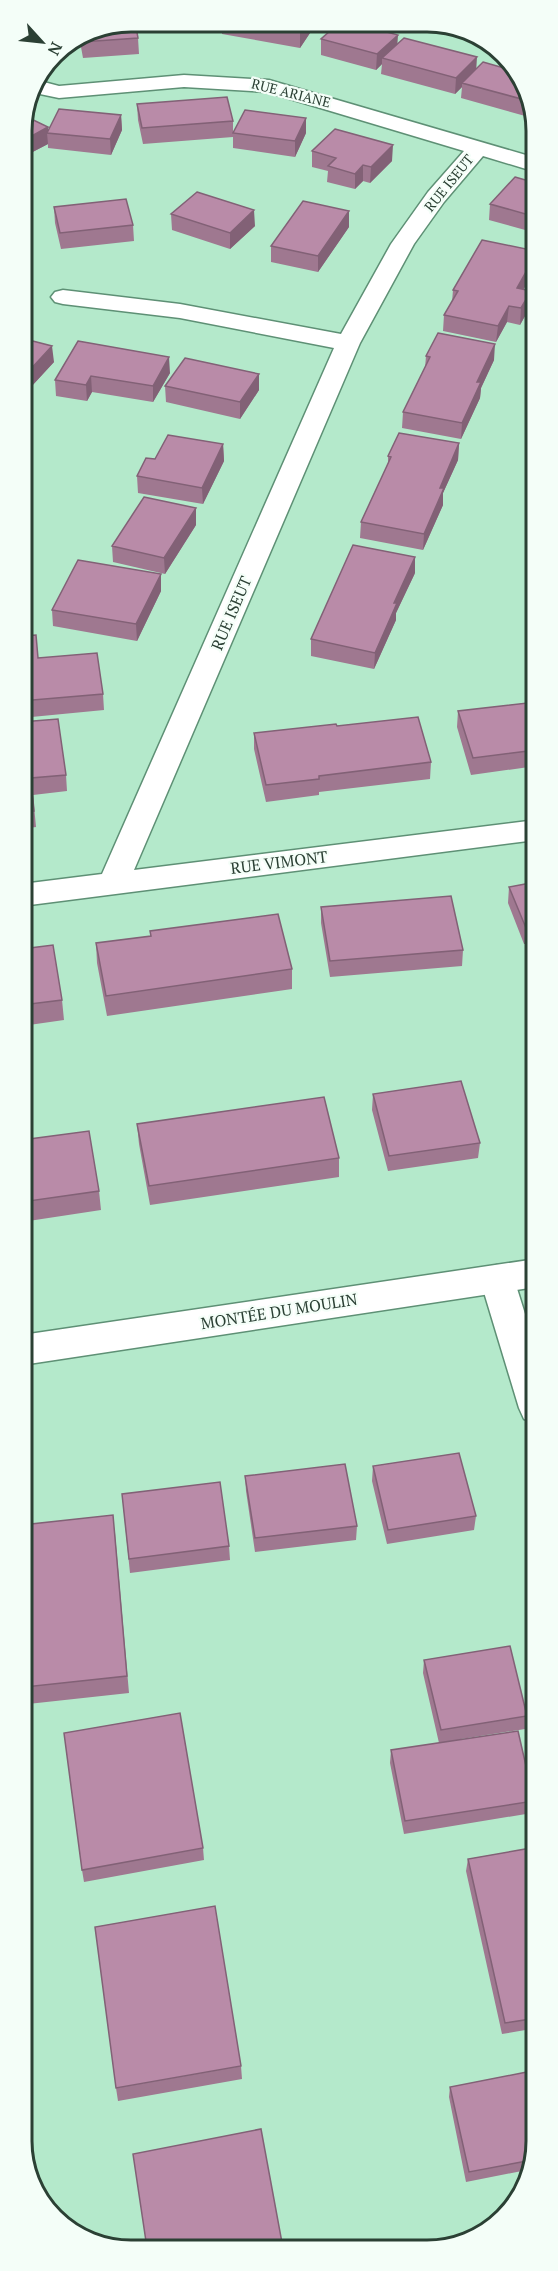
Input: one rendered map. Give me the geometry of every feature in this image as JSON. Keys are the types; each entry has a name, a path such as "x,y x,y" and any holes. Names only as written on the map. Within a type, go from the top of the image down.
{"street":[{"name":"RUE ARIANE","path":"42,88 59,92 184,81 269,86 526,162"},
{"name":"RUE ISEUT","path":"114,882 348,343 403,244 436,197 478,148"},
{"path":"63,297 180,311 348,343"},
{"name":"RUE VIMONT","path":"32,893 526,831"},
{"name":"MONTÉE DU MOULIN","path":"32,1349 526,1275"},
{"path":"497,1279 526,1373"}],"building":[{"path":"118,32 137,32 138,38 89,42"},
{"path":"329,32 387,32 398,35 377,54 321,39"},
{"path":"404,38 477,57 456,78 382,58"},
{"path":"483,62 505,68 521,99 462,83"},
{"path":"227,97 233,121 142,128 137,104"},
{"path":"59,109 121,115 110,139 47,133"},
{"path":"245,110 306,118 295,141 233,133"},
{"path":"33,120 48,127 32,136"},
{"path":"335,129 393,145 371,167 363,165 355,174 328,166 336,158 312,151"},
{"path":"515,177 526,180 526,214 490,204"},
{"path":"197,192 254,210 230,233 171,214"},
{"path":"126,199 133,225 60,233 54,207"},
{"path":"303,201 349,211 318,256 271,246"},
{"path":"482,240 526,249 526,272 517,288 526,290 526,300 521,308 509,306 498,326 444,315 458,291 453,290"},
{"path":"438,333 495,344 477,382 481,382 462,423 403,412 430,357 426,356"},
{"path":"32,341 52,346 32,368"},
{"path":"78,341 169,357 153,386 91,376 86,385 55,380"},
{"path":"185,358 259,374 240,402 165,386"},
{"path":"399,433 459,443 440,488 444,488 424,534 361,522 391,457 388,456"},
{"path":"168,435 223,444 202,488 137,476 146,458 155,459"},
{"path":"144,497 196,508 164,558 112,546"},
{"path":"353,545 415,557 375,653 311,639"},
{"path":"78,560 161,574 136,624 52,610"},
{"path":"32,635 36,635 38,658 97,653 103,694 32,700"},
{"path":"526,703 526,751 473,758 458,711"},
{"path":"418,717 431,762 266,785 254,733"},
{"path":"58,719 66,775 32,778 32,721"},
{"path":"526,884 526,928 509,887"},
{"path":"451,896 463,950 330,961 321,907"},
{"path":"278,914 292,969 106,996 96,943 151,936 150,931"},
{"path":"53,945 62,1000 32,1004 32,948"},
{"path":"461,1081 480,1143 389,1156 373,1094"},
{"path":"324,1097 339,1158 149,1186 137,1124"},
{"path":"89,1131 99,1191 32,1201 32,1139"},
{"path":"459,1453 476,1516 388,1530 373,1466"},
{"path":"345,1464 357,1526 255,1538 245,1476"},
{"path":"220,1482 229,1546 129,1559 122,1494"},
{"path":"113,1515 127,1676 32,1686 32,1524"},
{"path":"510,1646 526,1716 441,1730 424,1660"},
{"path":"180,1713 203,1848 82,1870 64,1733"},
{"path":"518,1731 526,1766 526,1802 405,1821 391,1750"},
{"path":"526,1849 526,2020 505,2023 468,1859"},
{"path":"215,1906 241,2066 116,2088 95,1927"},
{"path":"526,2072 526,2147 524,2162 469,2172 450,2087"},
{"path":"261,2129 282,2240 146,2240 133,2154"}]}
